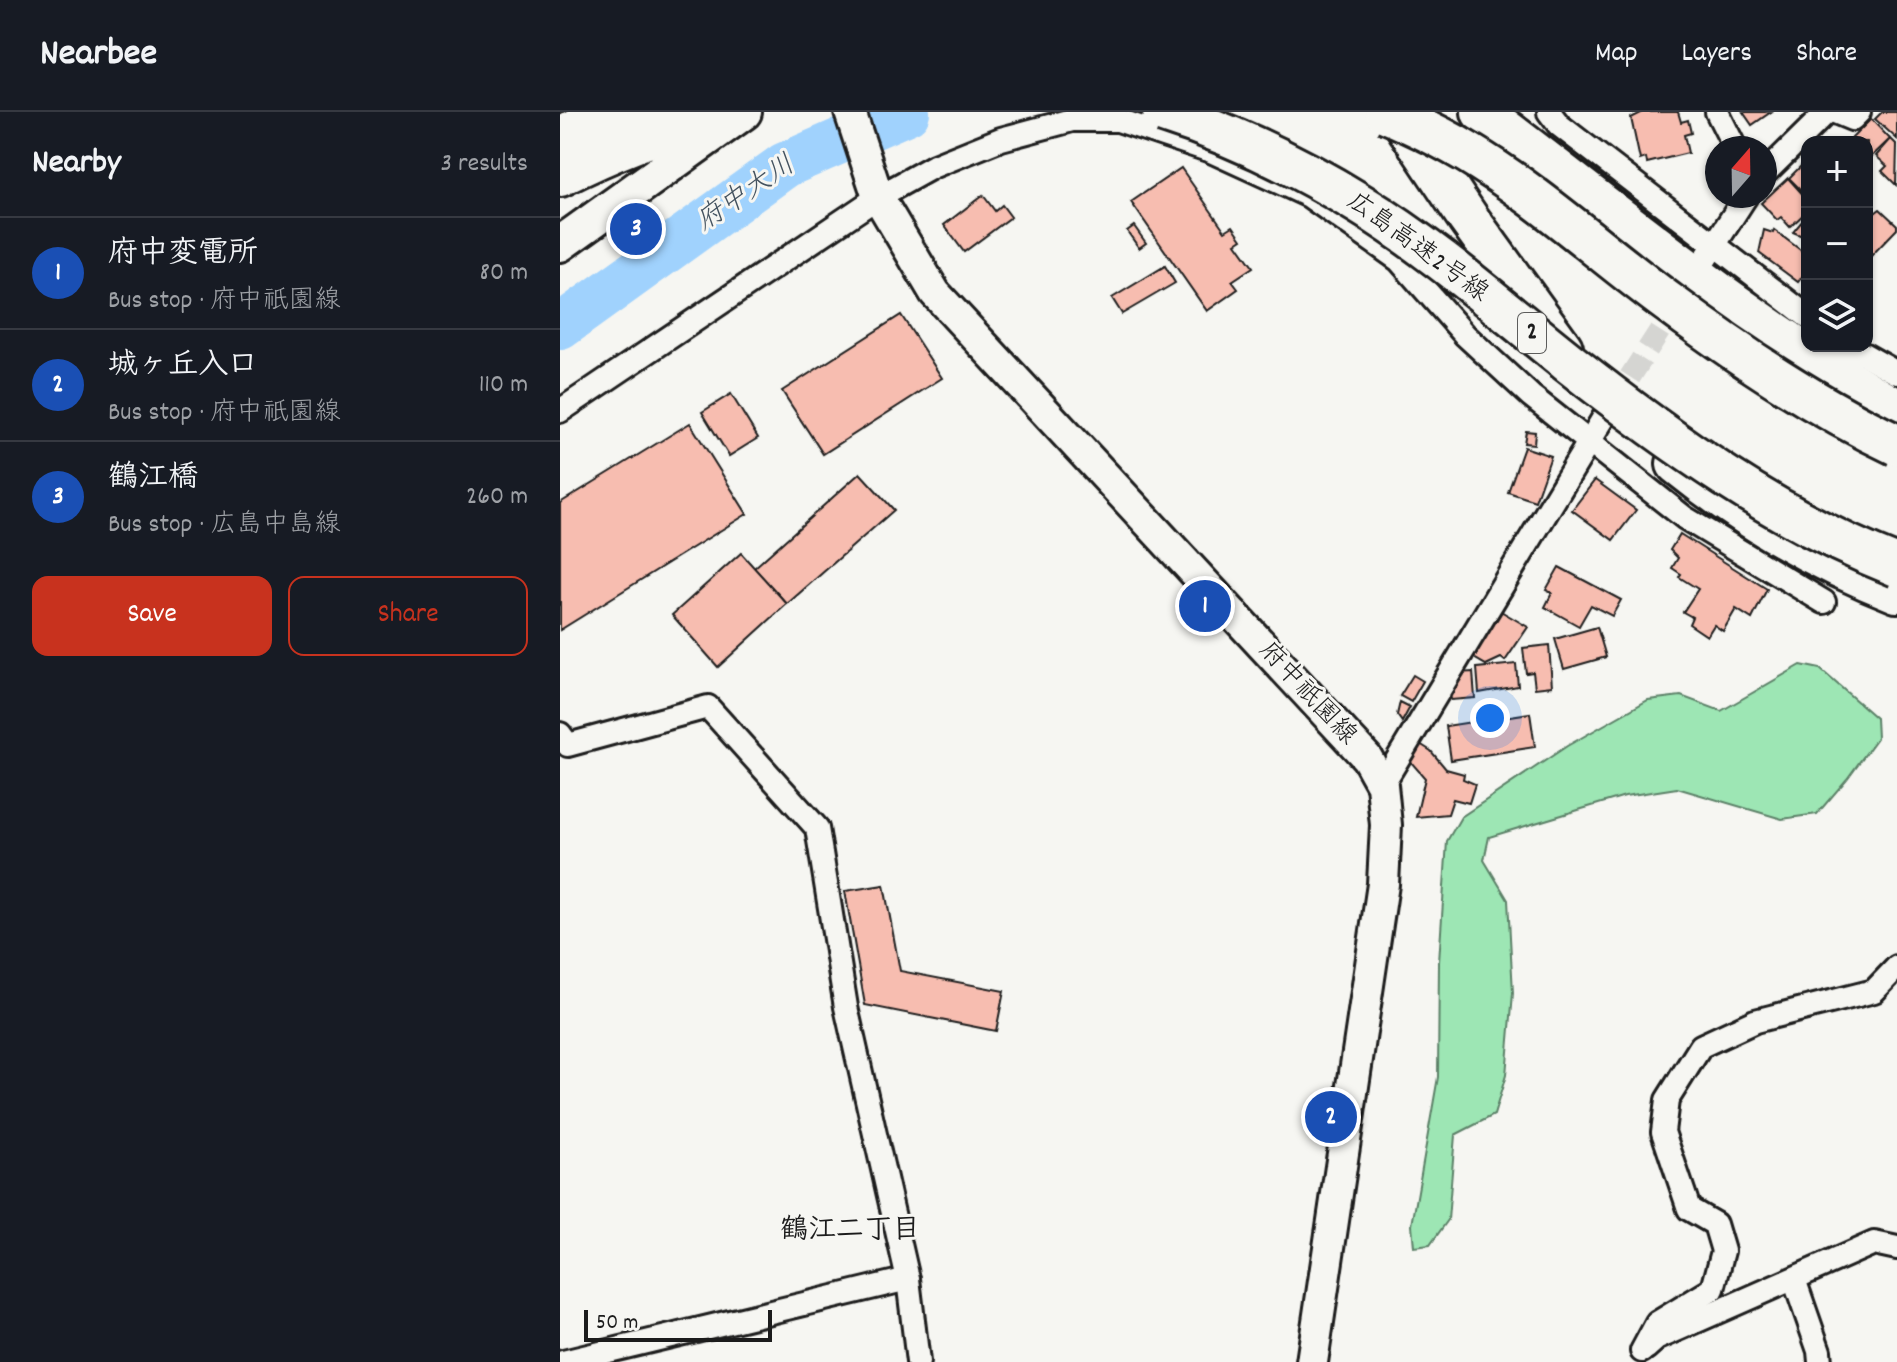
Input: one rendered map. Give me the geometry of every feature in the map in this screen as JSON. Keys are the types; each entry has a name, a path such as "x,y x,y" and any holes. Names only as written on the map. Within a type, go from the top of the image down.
{"highway":[{"path":"560,138 605,112"},
{"path":"560,176 605,153 723,112"},
{"name":"広島高速2号線","path":"1163,112 1212,129 1263,152 1362,205 1412,239 1571,364 1676,441 1780,508 1825,533 1897,566"},
{"path":"1386,112 1422,128 1490,167 1728,345 1838,413 1897,445"},
{"path":"1397,112 1534,312 1606,401 1651,444 1755,521 1809,553 1897,592"},
{"path":"1482,112 1803,352 1897,409"}],"main road":[{"path":"560,163 650,112"},
{"path":"560,244 744,112"},
{"name":"府中祇園線","path":"850,112 877,193 935,293 1367,758 1382,785 1386,825 1383,884 1312,1362"}],"street":[{"path":"1549,112 1559,125 1711,251 1801,312"},
{"path":"1717,112 1729,136"},
{"path":"1777,161 1827,112"},
{"path":"1835,112 1852,119 1859,112"},
{"path":"560,411 877,193 1001,139 1072,120 1118,120 1197,147 1309,196 1399,260 1465,335 1531,396 1685,518 1824,602"},
{"path":"1711,251 1738,208"},
{"path":"1860,352 1897,373"},
{"path":"1382,785 1609,409"},
{"path":"560,734 568,745 708,707 817,828 846,1007 908,1279 918,1362"},
{"path":"1639,1357 1657,1323 1713,1289 1723,1251 1715,1224 1689,1209 1663,1132 1667,1100 1701,1046 1755,1021 1874,991 1897,967"},
{"path":"1639,1357 1656,1339 1874,1243 1897,1248"},
{"path":"563,1362 908,1279"},
{"path":"1794,1279 1820,1362"}],"green space":[{"path":"1801,665 1820,669 1876,718 1877,738 1817,814 1782,819 1677,788 1625,796 1489,837 1484,860 1508,900 1513,993 1506,1075 1494,1115 1455,1135 1448,1220 1430,1245 1414,1247 1412,1225 1438,1077 1439,962 1447,841 1461,817 1567,746 1648,700 1681,696 1721,711"}],"building":[{"path":"1643,112 1678,112 1681,122 1688,120 1691,133 1684,135 1688,153 1647,163 1646,158 1640,160 1631,118"},
{"path":"1743,112 1771,112 1752,125"},
{"path":"1882,112 1897,112 1897,139 1875,119"},
{"path":"1871,119 1890,139 1873,155 1873,136 1854,136"},
{"path":"1891,139 1897,145 1896,185 1882,171 1887,166 1876,156"},
{"path":"1801,166 1801,190 1789,178"},
{"path":"1181,168 1225,231 1233,226 1242,239 1236,243 1253,267 1232,281 1238,289 1207,311 1131,202"},
{"path":"1788,178 1801,192 1801,217 1790,227 1781,217 1777,220 1766,208 1777,208 1777,188"},
{"path":"983,195 995,211 1002,205 1011,217 964,252 944,225"},
{"path":"1880,209 1897,225 1897,229 1873,254 1873,214"},
{"path":"1801,222 1801,235 1793,232"},
{"path":"1134,226 1146,243 1139,248 1127,231"},
{"path":"1764,230 1773,233 1774,230 1801,250 1801,278 1798,282 1759,253"},
{"path":"1165,266 1175,283 1122,314 1112,298"},
{"path":"901,315 942,378 823,454 782,391"},
{"path":"731,394 758,438 729,456 702,412"},
{"path":"690,423 747,514 560,630 560,503"},
{"path":"1526,431 1535,432 1534,444 1524,443"},
{"path":"1524,447 1551,456 1535,501 1508,492"},
{"path":"860,473 894,510 787,604 754,568"},
{"path":"1595,480 1636,510 1613,540 1572,510"},
{"path":"1680,534 1767,589 1752,619 1736,609 1723,631 1714,625 1707,636 1689,624 1692,617 1683,612 1698,589 1679,577 1681,574 1672,568 1678,558 1670,550"},
{"path":"741,553 787,604 718,667 672,615"},
{"path":"1559,567 1621,600 1612,616 1591,605 1579,626 1545,607 1552,593 1546,590"},
{"path":"1499,610 1528,627 1505,661 1501,658 1486,665 1474,658"},
{"path":"1597,627 1606,657 1564,669 1555,639"},
{"path":"1549,645 1552,686 1535,688 1533,672 1526,673 1523,648"},
{"path":"1516,664 1518,686 1479,693 1477,668"},
{"path":"1473,672 1475,698 1451,700 1449,687 1458,673"},
{"path":"1413,675 1423,681 1411,702 1400,696"},
{"path":"1400,702 1410,707 1402,722 1397,715"},
{"path":"1530,713 1535,747 1451,760 1446,726"},
{"path":"1420,744 1431,751 1446,769 1464,774 1463,779 1475,784 1469,803 1453,799 1448,814 1416,817 1425,778 1410,761"},
{"path":"884,885 900,971 1004,991 996,1031 865,1005 845,891"}],"waterway":[{"name":"府中大川","path":"560,327 785,165 907,112"}],"tunnel":[{"path":"1612,405 1680,299"}],"place":[{"name":"鶴江橋","path":"636,229"},
{"name":"府中変電所","path":"1205,606"},
{"name":"城ヶ丘入口","path":"1331,1117"}],"district":[{"name":"鶴江二丁目","path":"850,1232"}]}
